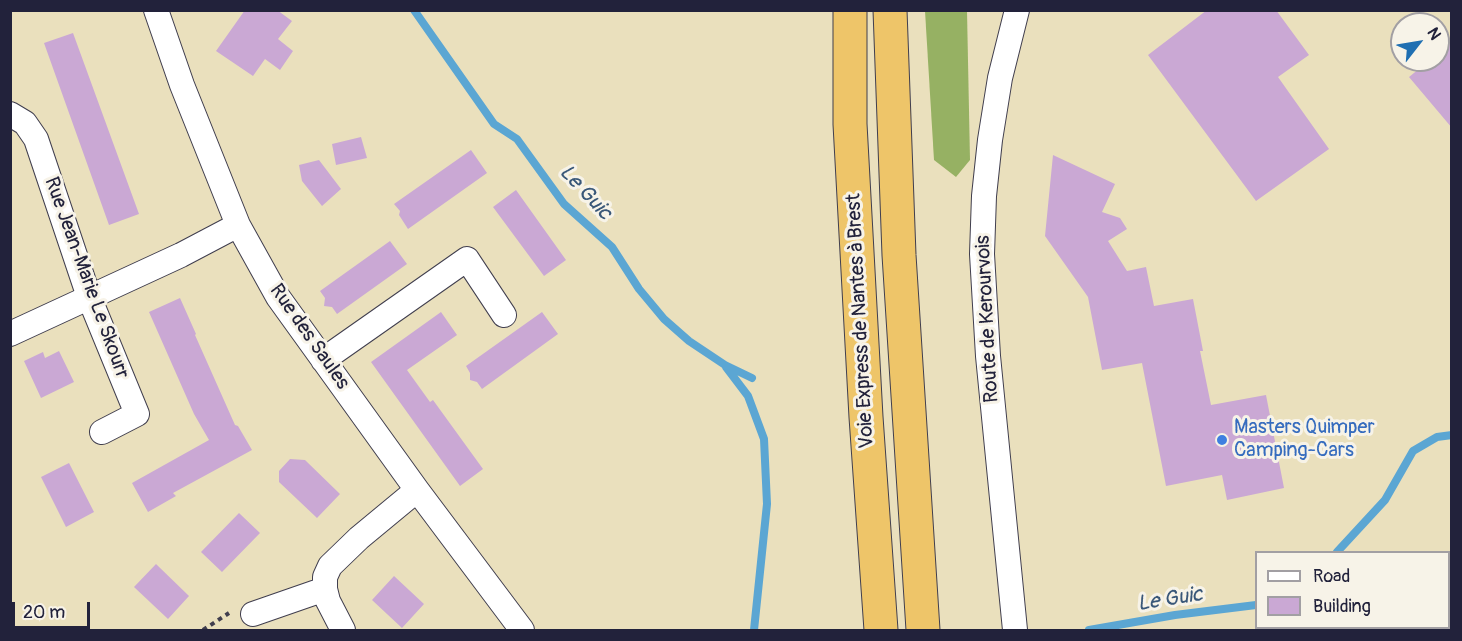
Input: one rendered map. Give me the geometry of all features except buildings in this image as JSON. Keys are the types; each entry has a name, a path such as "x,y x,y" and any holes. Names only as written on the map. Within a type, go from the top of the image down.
{"highway":[{"name":"Voie Express de Nantes à Brest","path":"850,10 850,124 866,417 881,630"},
{"name":"Voie Express de Nantes à Brest","path":"890,10 900,288 923,630"}],"street":[{"name":"Rue des Saules","path":"156,10 182,85 238,225 278,297 417,490 522,630"},
{"name":"Route de Kerourvois","path":"1015,630 987,346 982,254 984,196 990,140 1000,78 1017,10"},
{"name":"Rue Jean-Marie Le Skourr","path":"10,114 25,123 36,139 89,297 137,414 102,432"},
{"path":"10,334 181,255 238,225"},
{"path":"322,360 467,259 504,315"},
{"path":"343,630 328,601 325,589 325,577 330,566 359,538 417,490"},
{"path":"241,614 325,589"}],"path":[{"path":"203,630 241,614"}],"green space":[{"path":"925,11 967,11 970,160 956,177 934,160"}],"waterway":[{"name":"Le Guic","path":"414,10 494,124 517,139 564,204 612,247 639,289 664,319 689,341 725,365 752,378"},
{"path":"726,367 748,396 764,439 767,504 754,630"},
{"name":"Le Guic","path":"1338,551 1385,500 1413,451 1437,437 1452,435"},
{"name":"Le Guic","path":"1089,630 1175,615 1255,605"}],"place":[{"name":"Masters Quimper Camping-Cars","path":"1222,440"}]}
